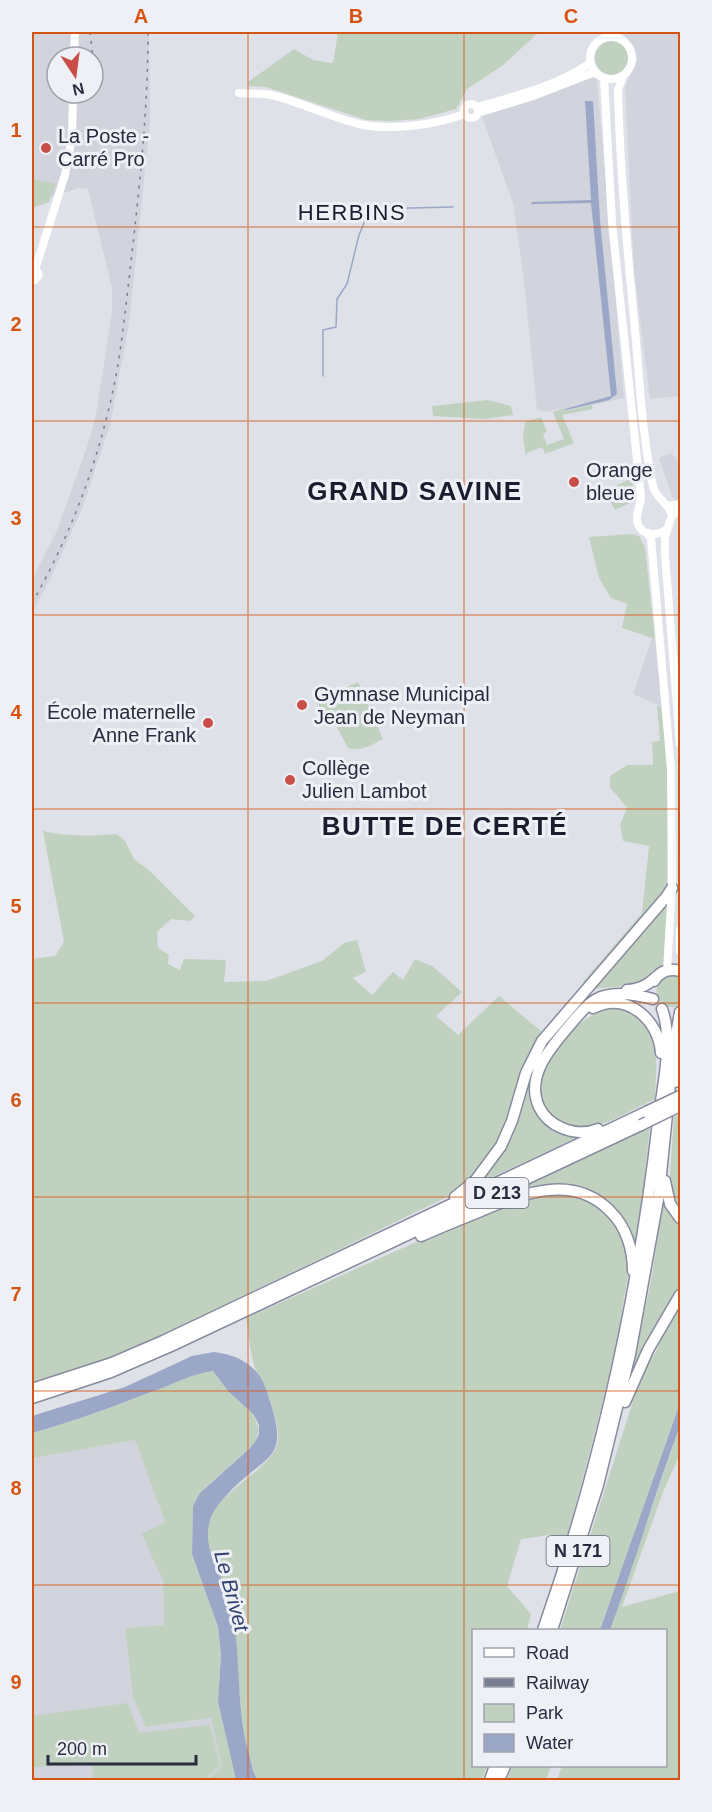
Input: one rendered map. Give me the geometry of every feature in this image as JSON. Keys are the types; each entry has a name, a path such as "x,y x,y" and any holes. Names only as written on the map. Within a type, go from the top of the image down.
{"highway":[{"path":"428,1215 433,1209 461,1194 475,1181 501,1146 512,1121 530,1062 542,1041 660,905 672,888"},
{"path":"564,1014 595,994 639,988 649,984 667,970 681,970"},
{"path":"653,999 652,988 657,977"},
{"path":"680,1011 668,1012 653,999 633,995 611,995 598,999 582,1012 556,1041 540,1067 535,1087 538,1105 551,1122 573,1132 594,1131 623,1118 638,1121 681,1106"},
{"path":"582,1012 604,1003 616,1003 636,1009 647,1018 660,1042 661,1095"},
{"name":"N 171","path":"543,1629 594,1468 620,1361 633,1295 650,1192 661,1095 667,1028 662,1009"},
{"name":"N 171","path":"552,1629 591,1509 634,1338 663,1165 680,1011"},
{"path":"675,1041 675,1084 665,1184 670,1204 681,1218"},
{"name":"D 213","path":"32,1398 90,1380 139,1361 354,1260 638,1121 646,1112 681,1096"},
{"name":"D 213","path":"32,1389 94,1369 163,1341 428,1215 638,1121"},
{"path":"354,1260 363,1260 517,1196 558,1188 592,1197 618,1220 631,1254 633,1270 630,1286 633,1295"},
{"path":"612,1432 618,1425 630,1390 648,1350 681,1295"}],"main road":[{"path":"623,76 612,79 604,78 595,72 590,63 591,51 603,35 615,35 626,44 632,55 629,69 623,76 618,90 625,221 647,446 654,488 672,515 671,524 666,530 656,535 647,533"},
{"path":"239,93 272,95 353,122 386,127 428,123 464,114 471,119 475,118 478,110 553,82 590,63"},
{"path":"478,110 533,96 595,72"},
{"path":"604,78 612,223 641,497 637,520 651,538 671,770 672,888 667,970"},
{"path":"32,280 37,279 39,275 33,270 65,175 72,133 73,105"},
{"path":"640,506 650,500 660,500"},
{"path":"668,506 681,504"},
{"path":"672,515 681,511"},
{"path":"666,530 665,555 681,744"},
{"path":"681,930 681,959"}],"shaded area":[{"path":"32,32 149,32 150,122 129,324 110,425 82,509 32,613 32,580 56,533 96,415 112,312 112,288 88,189 78,188 32,204"},
{"path":"623,32 680,32 680,396 650,399 634,272 625,87 638,59"},
{"path":"584,76 597,79 624,398 565,411 564,408 546,412 537,409 524,281 513,203 480,111"},
{"path":"671,453 680,463 680,508 672,496 659,458"},
{"path":"652,638 655,639 658,671 661,676 663,707 633,694"},
{"path":"135,1440 165,1522 143,1534 163,1581 164,1626 125,1628 146,1727 211,1718 222,1767 206,1780 32,1780 32,1458"}],"green space":[{"path":"338,32 539,32 502,66 467,89 456,109 419,119 366,120 266,87 249,86 248,82 294,49 313,60 333,63"},
{"path":"612,41 624,46 629,58 624,70 612,75 600,70 595,58 600,46"},
{"path":"32,179 56,184 49,202 32,208"},
{"path":"488,400 511,406 513,415 484,419 433,416 432,406"},
{"path":"592,405 593,409 562,415 574,443 545,454 542,447 527,453 526,457 523,438 525,422 541,417 547,432 543,434 547,445 564,439 553,412 564,408 566,411"},
{"path":"628,480 633,482 630,503 615,510 605,491"},
{"path":"631,534 639,536 645,547 655,639 622,628 627,604 611,598 599,578 589,537"},
{"path":"358,682 383,739 366,747 352,749 348,748 329,712 323,714 317,701"},
{"path":"657,706 663,707 669,779 667,889 669,903 664,964 645,984 594,989 583,982 642,913 649,846 623,841 620,825 627,808 610,787 610,776 627,765 653,765 652,742 660,741"},
{"path":"43,831 80,836 117,834 125,841 134,859 150,871 195,916 190,921 171,919 157,932 158,948 169,955 168,964 180,970 184,959 226,960 224,982 266,981 322,961 344,943 357,940 366,972 353,978 372,995 393,972 403,980 415,959 432,966 462,992 436,1016 458,1035 499,996 541,1031 519,1083 531,1087 533,1105 578,1137 488,1179 481,1178 455,1193 149,1342 102,1361 32,1383 32,959 55,956 64,942"},
{"path":"669,974 680,976 680,1006 665,1005 657,997 658,985"},
{"path":"612,1007 629,1011 642,1019 650,1028 656,1054 655,1099 596,1126 578,1128 569,1126 557,1120 548,1110 542,1095 542,1079 557,1047 569,1033 583,1021"},
{"path":"680,1114 680,1288 632,1369 651,1281 663,1201 669,1189 674,1117"},
{"path":"650,1127 636,1252 629,1275 609,1375 566,1539 550,1535 521,1539 507,1586 531,1614 527,1629 472,1629 472,1767 487,1767 482,1780 258,1780 245,1737 231,1610 210,1554 207,1531 216,1508 225,1497 268,1460 275,1451 278,1441 271,1404 253,1362 246,1318 470,1218 467,1213"},
{"path":"680,1306 680,1403 600,1629 560,1629 641,1376 658,1348 659,1339"},
{"path":"213,1371 228,1391 254,1415 259,1430 255,1443 204,1489 193,1506 192,1554 218,1627 221,1655 218,1702 236,1780 206,1780 222,1767 211,1718 146,1727 133,1697 125,1628 164,1625 163,1581 142,1534 165,1522 135,1440 32,1458 32,1433 92,1414 189,1377"},
{"path":"680,1426 680,1454 663,1492 622,1607 680,1591 680,1780 557,1780 562,1767 667,1767 667,1629 610,1629"},
{"path":"128,1703 139,1733 210,1725 220,1766 203,1780 94,1780 92,1765 32,1767 32,1716"},
{"path":"512,1767 551,1767 546,1780 507,1780"}],"water":[{"path":"585,101 593,101 600,220 617,394 609,400 566,410 611,396 591,203 531,204 532,202 591,200"},
{"path":"214,1352 239,1359 258,1374 266,1389 277,1432 272,1454 240,1482 215,1509 210,1520 208,1535 211,1554 227,1591 234,1620 241,1713 253,1770 258,1780 236,1780 218,1702 221,1655 218,1627 192,1554 193,1506 200,1493 255,1442 259,1434 259,1425 254,1415 228,1391 213,1371 189,1377 92,1414 32,1433 32,1416 125,1387 192,1356"},
{"path":"680,1403 680,1426 619,1605 610,1629 600,1629"}],"waterway":[{"path":"323,376 323,330 336,327 337,299 347,284 359,235 370,209 453,207"}],"railway":[{"path":"90,32 92,45"},
{"path":"32,603 73,519 94,461 111,401 126,307 141,164 147,85 148,32"}],"place":[{"name":"La Poste - Carré Pro","path":"46,148"},
{"name":"Orange bleue","path":"574,482"},
{"name":"Gymnase Municipal Jean de Neyman","path":"302,705"},
{"name":"École maternelle Anne Frank","path":"208,723"},
{"name":"Collège Julien Lambot","path":"290,780"}],"district":[{"name":"HERBINS","path":"352,212"},
{"name":"GRAND SAVINE","path":"415,491"},
{"name":"BUTTE DE CERTÉ","path":"445,826"}],"water label":[{"name":"Le Brivet","path":"232,1591"}]}
